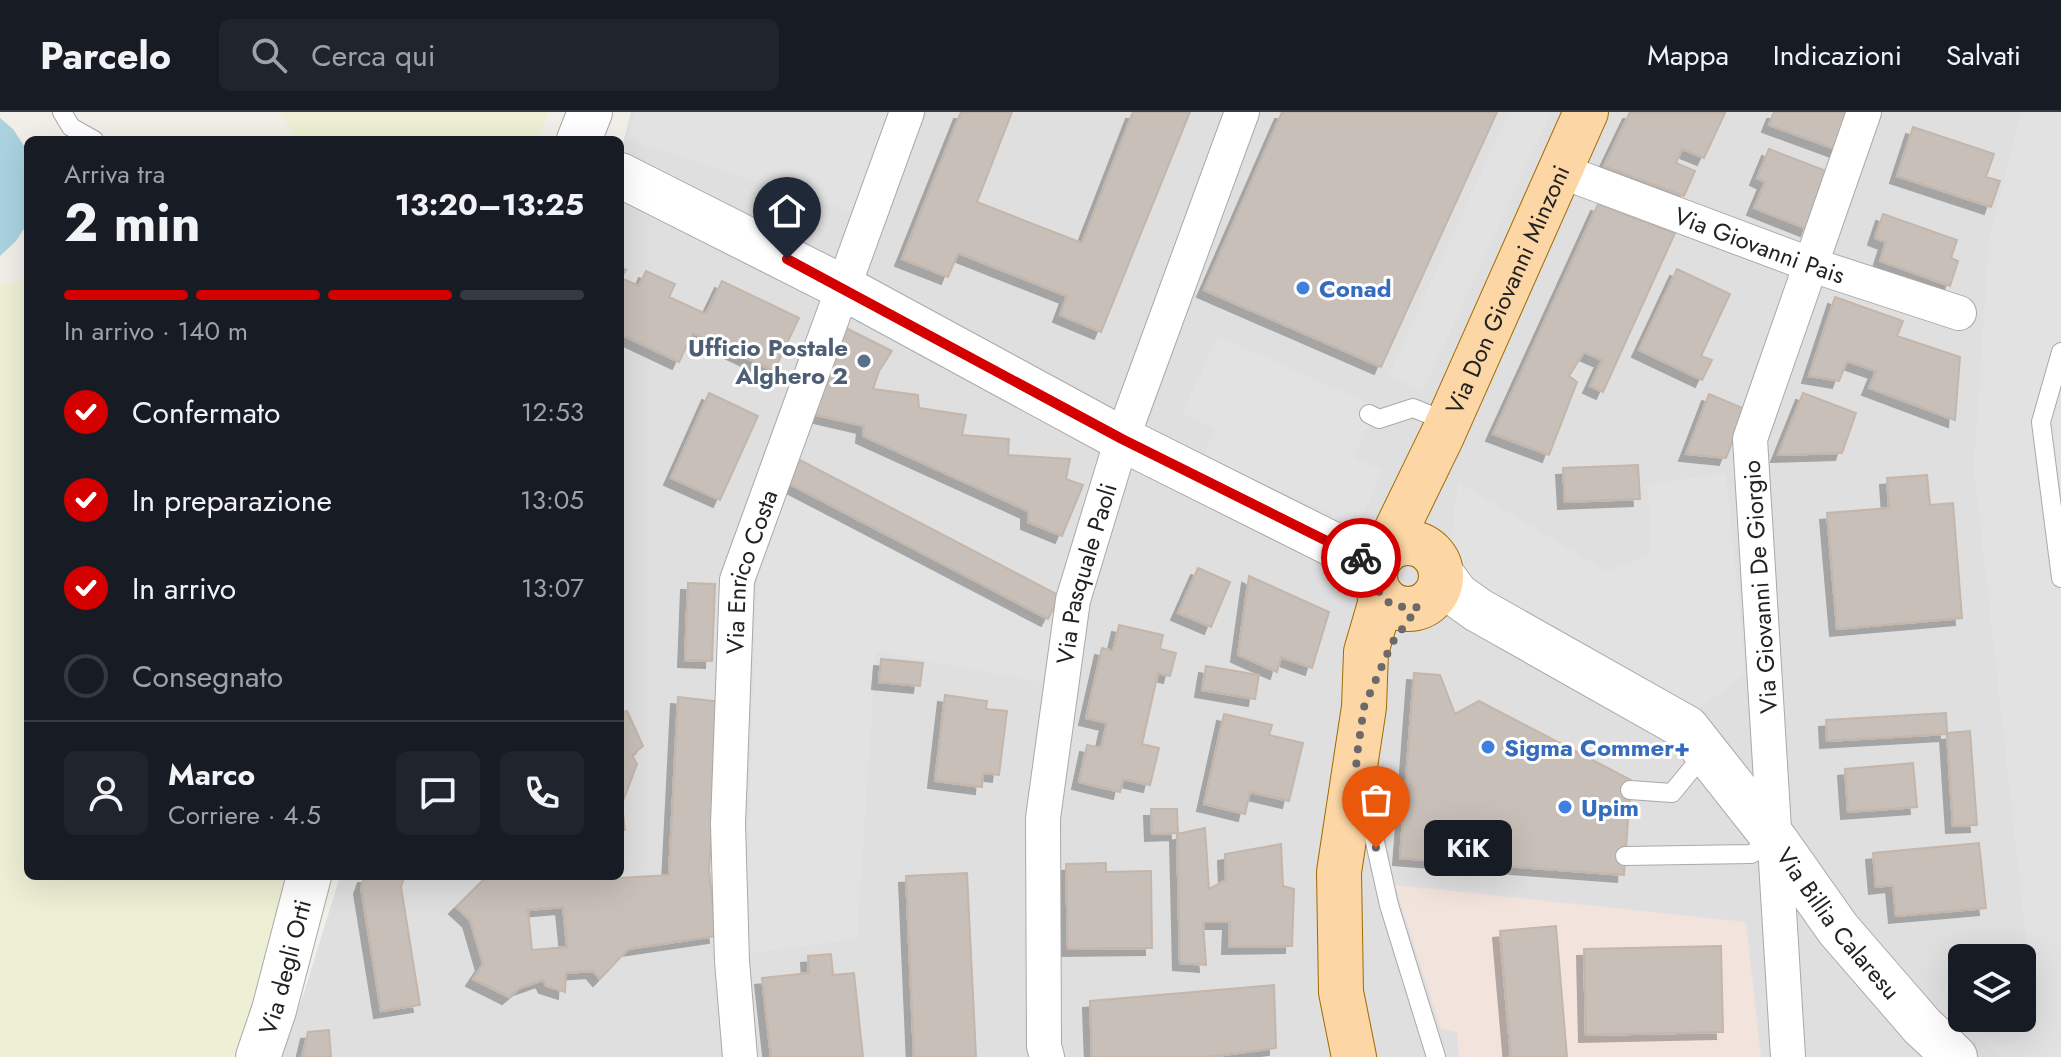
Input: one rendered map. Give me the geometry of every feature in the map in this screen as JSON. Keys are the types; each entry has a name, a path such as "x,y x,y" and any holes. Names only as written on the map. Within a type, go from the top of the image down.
{"main road":[{"name":"Via Don Giovanni Minzoni","path":"1354,1057 1341,992 1339,872 1364,707 1366,652 1410,580 1427,466 1586,112"}],"street":[{"path":"581,136 590,112"},
{"name":"Via Enrico Costa","path":"740,1057 732,961 728,824 737,580 907,112"},
{"name":"Via Pasquale Paoli","path":"1047,1057 1044,1046 1043,818 1073,600 1122,439 1242,112"},
{"name":"Via Giovanni De Giorgio","path":"1788,1057 1750,439 1864,112"},
{"name":"Via Giovanni Pais","path":"1561,171 1809,264 1959,313"},
{"name":"Via Billia Calaresu","path":"624,177 844,288 1122,439 1410,580 1472,621 1677,743 1714,772 1776,841 1838,929 1922,1026 1955,1057"},
{"name":"Via degli Orti","path":"258,1057 274,1010 308,880"}],"lane":[{"path":"62,112 71,127 87,136"},
{"path":"2061,352 2041,422 2061,578"},
{"path":"1369,414 1379,419 1413,408 1448,422"},
{"path":"1356,762 1389,905 1436,1057"},
{"path":"1630,790 1672,793 1714,772"},
{"path":"1625,856 1751,854 1776,841"}],"shaded area":[{"path":"631,112 2061,112 2061,1057 280,1057 304,993 339,880 624,880 624,139"},
{"path":"635,112 888,112 855,213 626,139"},
{"path":"1509,112 1551,112 1423,391 1388,376"},
{"path":"2022,112 2061,112 2061,1057 2003,1057 1969,1032 2036,1032 2036,944 2027,944 1974,468 1989,238"},
{"path":"1218,336 1376,407 1354,457 1383,470 1358,526 1203,457 1215,429 1182,414"},
{"path":"1726,473 1746,673 1683,720 1480,599 1450,551 1458,482 1607,572 1651,554 1648,484"},
{"path":"780,492 1058,631 1046,683 876,651 857,939 744,954 757,580"},
{"path":"1395,885 1746,922 1761,1057 1459,1057 1457,1032 1441,1029"},
{"path":"1948,984 1948,1017 1937,1009"}],"green space":[{"path":"279,112 548,112 539,136 292,136"},
{"path":"24,281 24,880 287,880 267,971 233,1057 0,1057 0,284"}],"water":[{"path":"0,118 13,129 24,146 24,229 0,256"}],"building":[{"path":"961,112 1012,112 977,202 1082,243 1133,112 1190,112 1101,332 1060,315 1067,296 958,253 948,277 902,259"},
{"path":"1282,112 1497,112 1381,367 1204,290"},
{"path":"1630,112 1725,113 1704,158 1682,149 1676,163 1695,171 1684,196 1604,166"},
{"path":"1774,112 1854,112 1840,151 1769,125"},
{"path":"1913,127 1994,154 1986,177 2000,181 1991,207 1897,176"},
{"path":"1769,149 1829,172 1807,229 1754,208 1765,182 1757,178"},
{"path":"1598,204 1675,233 1603,392 1590,386 1602,360 1584,352 1569,376 1577,382 1549,455 1493,434"},
{"path":"1883,214 1957,240 1951,258 1958,261 1950,286 1880,261 1886,242 1875,238"},
{"path":"1677,269 1730,294 1701,356 1712,360 1702,380 1639,350"},
{"path":"646,271 675,284 669,297 706,314 722,281 799,318 774,371 693,333 679,362 624,336 624,279 639,286"},
{"path":"1835,297 1903,321 1897,336 1960,357 1955,420 1869,388 1876,371 1847,361 1839,381 1809,376"},
{"path":"844,327 892,351 879,371 873,389 918,395 919,408 966,415 962,435 1009,439 1008,455 1070,459 1066,479 1083,485 1062,536 1028,522 1028,511 863,436 864,426 812,414"},
{"path":"709,393 758,416 720,500 671,478"},
{"path":"1803,393 1856,413 1842,453 1778,455"},
{"path":"1709,394 1745,409 1726,458 1686,454"},
{"path":"798,459 1060,596 1048,619 786,482"},
{"path":"1638,465 1640,499 1565,502 1563,468"},
{"path":"1927,475 1930,505 1953,503 1962,618 1837,629 1827,513 1889,508 1887,478"},
{"path":"1198,568 1230,582 1211,627 1178,613"},
{"path":"1249,576 1329,612 1312,668 1281,657 1277,672 1238,655"},
{"path":"688,583 715,584 712,661 685,660"},
{"path":"1119,625 1163,635 1160,649 1176,653 1170,676 1158,673 1142,744 1159,748 1150,785 1123,779 1120,792 1079,782 1087,745 1101,748 1107,723 1086,718 1102,648 1113,651"},
{"path":"881,659 923,663 920,686 879,682"},
{"path":"1206,666 1259,675 1255,699 1202,690"},
{"name":"Sigma Commer+","path":"1414,673 1440,675 1455,714 1479,701 1631,780 1624,875 1400,858"},
{"path":"945,695 987,701 986,709 1007,711 999,775 983,773 982,787 935,781"},
{"path":"678,697 721,702 709,869 716,936 628,949 600,979 593,971 566,973 565,992 546,986 543,980 520,988 509,997 473,979 483,964 470,920 456,907 483,880 669,875","holes":["563,907 567,947 532,950 528,910"]},
{"path":"627,711 643,746 632,755 637,764 624,799 624,712"},
{"path":"1946,713 1947,733 1970,731 1977,825 1953,826 1947,734 1827,741 1826,720"},
{"path":"1224,714 1272,725 1269,735 1303,743 1289,801 1250,792 1245,814 1204,804"},
{"path":"1913,763 1917,807 1848,812 1845,769"},
{"path":"1151,809 1177,809 1178,833 1152,834"},
{"path":"1205,828 1209,889 1226,880 1225,854 1281,844 1283,886 1294,889 1292,946 1229,947 1230,922 1203,922 1206,965 1180,963 1177,834"},
{"path":"1979,843 1986,908 1896,916 1893,885 1876,887 1873,853"},
{"path":"1106,863 1106,872 1151,871 1152,948 1068,949 1066,864"},
{"path":"967,873 976,1057 914,1057 906,876"},
{"path":"364,880 404,880 401,887 420,1005 381,1011 361,887"},
{"path":"1556,926 1567,1057 1511,1057 1500,931"},
{"path":"1721,946 1723,1032 1586,1035 1584,949"},
{"path":"831,954 833,975 854,973 863,1057 771,1057 762,978 809,973 808,956"},
{"path":"1274,985 1276,1048 1209,1057 1092,1057 1090,1001"},
{"path":"329,1030 331,1057 302,1057 308,1032"}],"way so far":[{"path":"1361,558 1376,566 1377,587 1382,597 1402,609 1418,607 1392,643 1364,707 1356,762 1376,848"}],"place":[{"name":"Conad","path":"1303,288"},
{"name":"Ufficio Postale Alghero 2","path":"864,361"},
{"name":"Sigma Commer+","path":"1488,747"},
{"name":"Upim","path":"1565,807"},
{"name":"KiK","path":"1376,848"}],"route":[{"path":"787,259 1122,439 1361,558"}]}
